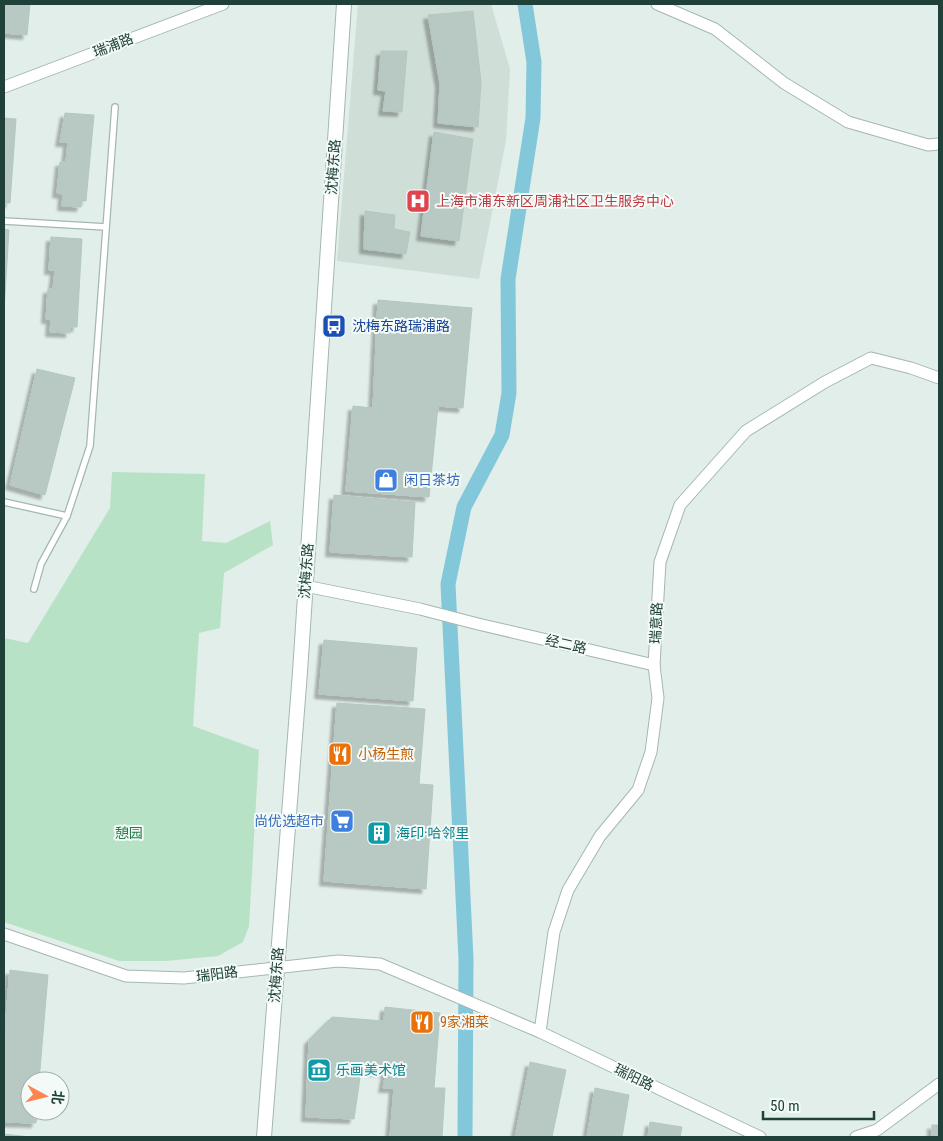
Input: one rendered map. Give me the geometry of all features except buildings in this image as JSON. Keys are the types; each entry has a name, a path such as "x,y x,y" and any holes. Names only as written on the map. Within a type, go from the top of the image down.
{"street":[{"name":"瑞浦路","path":"4,87 223,4"},
{"name":"沈梅东路","path":"264,1137 305,586 344,4"},
{"path":"657,4 715,29 784,84 848,122 928,144 939,144"},
{"name":"瑞意路","path":"540,1032 554,932 568,890 600,836 638,790 651,752 658,698 654,664 660,562 680,505 746,431 825,382 871,358 911,368 939,378"},
{"name":"经二路","path":"305,586 420,608 478,624 654,664"},
{"name":"瑞阳路","path":"4,934 126,976 184,978 338,961 380,964 540,1032 760,1137"},
{"path":"856,1137 877,1130 939,1084"}],"lane":[{"path":"34,589 41,564 67,516 90,446 115,107"},
{"path":"4,221 106,226"},
{"path":"4,502 67,516"}],"shaded area":[{"name":"上海市浦东新区周浦社区卫生服务中心","path":"358,4 491,4 510,69 506,141 479,279 337,261"}],"green space":[{"name":"憩园","path":"112,472 205,474 202,541 226,543 270,521 273,545 224,573 220,628 199,633 193,726 259,750 249,926 243,942 218,956 166,961 119,961 4,922 4,638 28,643 110,508"}],"waterway":[{"path":"465,1137 466,959 448,584 464,507 502,435 509,393 508,279 533,118 534,62 525,4"}],"place":[{"name":"上海市浦东新区周浦社区卫生服务中心","path":"418,201"},
{"name":"沈梅东路瑞浦路","path":"334,326"},
{"name":"闲日茶坊","path":"386,480"},
{"name":"小杨生煎","path":"340,754"},
{"name":"尚优选超市","path":"342,821"},
{"name":"海印·哈邻里","path":"379,833"},
{"name":"9家湘菜","path":"422,1022"},
{"name":"乐画美术馆","path":"319,1070"}]}
